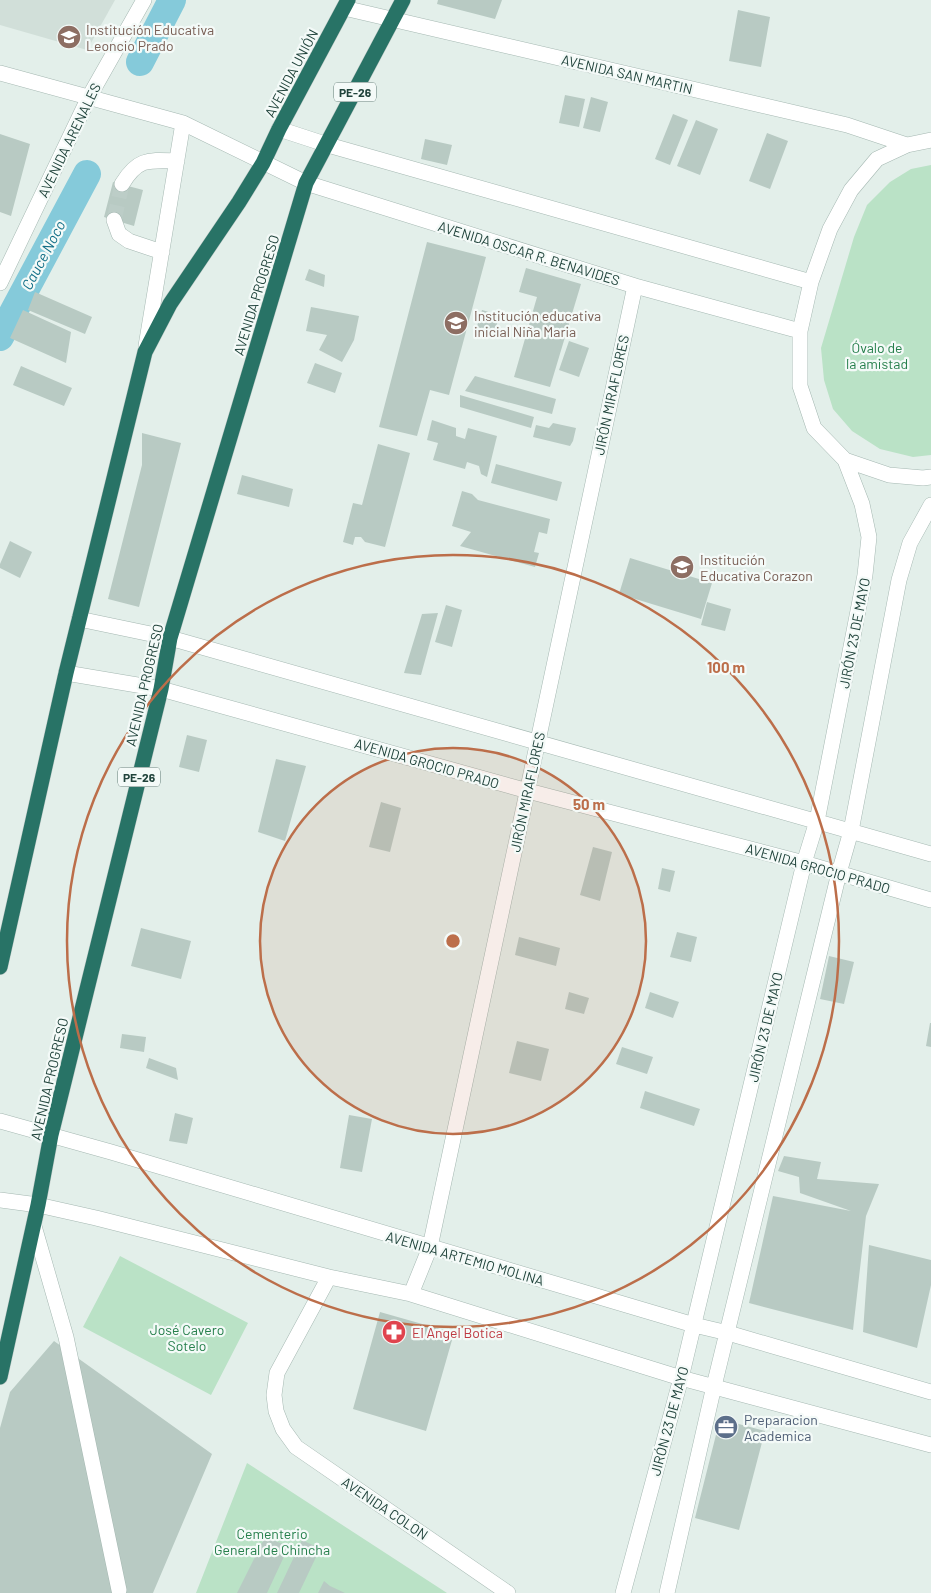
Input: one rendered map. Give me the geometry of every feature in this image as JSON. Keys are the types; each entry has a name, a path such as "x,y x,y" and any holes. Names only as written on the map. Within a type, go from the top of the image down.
{"highway":[{"name":"PE-26","path":"306,184 403,0"},
{"name":"AVENIDA UNIÓN","path":"264,163 279,129 346,4"},
{"path":"0,967 78,619 145,352 170,304 264,163"},
{"name":"AVENIDA PROGRESO","path":"0,1377 34,1226 51,1135 161,689 170,638 306,184"}],"street":[{"name":"AVENIDA ARENALES","path":"0,283 89,97 144,0"},
{"name":"AVENIDA SAN MARTIN","path":"346,4 393,19 847,125 908,145"},
{"name":"AVENIDA OSCAR R. BENAVIDES","path":"0,73 183,124 306,184 635,286 800,331"},
{"path":"145,352 183,124"},
{"path":"279,129 328,145 811,282"},
{"path":"931,140 908,145 877,159 851,190 830,229 811,282 800,331 800,386 814,428 845,460 889,475 931,477"},
{"path":"122,184 130,171 139,164 150,160 177,160"},
{"path":"114,220 119,234 129,241 162,252"},
{"name":"JIRÓN MIRAFLORES","path":"411,1294 430,1247 635,286"},
{"name":"JIRÓN 23 DE MAYO","path":"623,1593 681,1378 804,863 817,821 866,575 869,537 862,504 845,460"},
{"path":"667,1593 714,1386 851,830 899,580 910,543 931,505"},
{"path":"78,619 170,638 931,854"},
{"name":"AVENIDA GROCIO PRADO","path":"66,673 161,689 528,792 804,863 931,900"},
{"name":"AVENIDA ARTEMIO MOLINA","path":"0,1121 694,1325 728,1333 931,1392"},
{"path":"0,1200 38,1205 96,1218 329,1277 411,1294 681,1378 931,1445"},
{"path":"34,1226 66,1337 119,1590"},
{"name":"AVENIDA COLON","path":"329,1277 276,1373 274,1395 276,1411 283,1428 296,1448 508,1593"}],"shaded area":[{"name":"Institución Educativa Leoncio Prado","path":"0,0 115,0 87,50 0,25"}],"green space":[{"name":"Óvalo de la amistad","path":"931,165 931,455 913,457 880,449 852,431 833,409 824,380 821,348 854,237 867,205 890,182 911,169"},
{"name":"José Cavero Sotelo","path":"120,1256 248,1323 211,1395 83,1327"},
{"name":"Cementerio General de Chincha","path":"247,1463 447,1593 196,1593"}],"building":[{"path":"438,0 502,0 495,19 437,4"},
{"path":"738,10 770,17 761,67 729,61"},
{"path":"565,95 585,99 579,127 559,123"},
{"path":"591,97 608,102 600,132 583,128"},
{"path":"673,114 688,120 670,165 655,159"},
{"path":"696,120 718,129 700,175 677,166"},
{"path":"767,133 788,141 770,189 749,181"},
{"path":"0,134 30,144 11,216 0,212"},
{"path":"425,139 452,145 447,165 421,159"},
{"path":"113,182 143,190 134,226 104,217"},
{"path":"427,242 486,257 449,395 430,390 417,436 379,427"},
{"path":"526,268 581,284 550,387 514,377 537,297 519,292"},
{"path":"309,269 325,275 324,287 305,280"},
{"path":"35,292 92,317 85,334 28,310"},
{"path":"311,307 359,316 354,340 342,362 319,350 327,335 306,331"},
{"path":"23,310 71,332 66,363 10,338"},
{"path":"482,310 499,315 495,331 490,338 475,333"},
{"path":"569,341 589,348 579,377 559,370"},
{"path":"315,363 342,373 335,393 307,383"},
{"path":"21,366 72,388 64,406 13,385"},
{"path":"475,376 556,399 552,414 465,391"},
{"path":"460,395 534,417 531,428 460,407"},
{"path":"432,420 456,428 456,436 465,439 468,428 497,436 487,477 481,474 479,466 467,462 465,469 433,460 438,443 427,440"},
{"path":"553,423 576,428 570,446 533,437 536,425 549,428"},
{"path":"142,433 181,443 139,607 108,599 142,465"},
{"path":"378,444 410,453 385,547 365,542 361,537 355,537 353,545 343,542 353,503 362,505"},
{"path":"496,464 562,482 557,501 491,483"},
{"path":"242,475 293,489 289,507 237,494"},
{"path":"462,491 472,494 478,500 550,519 547,534 539,532 534,552 539,553 535,567 460,546 471,532 452,526"},
{"path":"10,541 32,552 20,578 0,568"},
{"path":"630,558 712,583 701,619 619,594"},
{"path":"707,602 731,609 725,631 701,625"},
{"path":"446,605 462,610 452,647 435,642"},
{"path":"438,613 421,675 404,673 422,614"},
{"path":"187,735 207,740 199,772 179,767"},
{"path":"276,759 306,766 285,841 258,832"},
{"path":"381,802 401,808 390,852 369,847"},
{"path":"593,847 612,852 600,901 580,895"},
{"path":"662,868 675,871 670,892 658,889"},
{"path":"141,928 191,941 181,979 131,966"},
{"path":"677,932 697,937 691,962 670,957"},
{"path":"519,937 560,948 556,966 515,955"},
{"path":"829,956 854,962 844,1004 820,999"},
{"path":"569,992 589,998 584,1014 565,1009"},
{"path":"650,992 679,1002 673,1018 645,1008"},
{"path":"931,1023 931,1047 926,1046"},
{"path":"122,1034 146,1037 144,1052 120,1048"},
{"path":"517,1041 549,1049 541,1081 509,1073"},
{"path":"622,1047 653,1057 647,1074 616,1064"},
{"path":"149,1058 176,1068 178,1080 146,1068"},
{"path":"645,1091 700,1109 694,1126 640,1108"},
{"path":"175,1113 193,1118 187,1144 169,1141"},
{"path":"349,1115 372,1119 362,1172 340,1168"},
{"path":"784,1156 821,1162 817,1179 879,1184 866,1216 853,1330 749,1303 773,1196 851,1211 800,1193 799,1177 778,1171"},
{"path":"869,1245 931,1260 931,1285 917,1348 863,1332"},
{"path":"380,1312 454,1333 426,1431 353,1409"},
{"path":"54,1341 212,1454 153,1593 0,1593 0,1428 10,1392"},
{"path":"720,1419 765,1431 739,1530 695,1518"},
{"path":"265,1537 288,1546 267,1593 237,1593"},
{"path":"302,1540 319,1548 317,1555 299,1593 277,1593"},
{"path":"324,1581 330,1586 345,1593 318,1593"}],"waterway":[{"name":"Cauce Noco","path":"140,62 172,0"},
{"name":"Cauce Noco","path":"0,337 87,174"}],"tunnel":[{"path":"114,220 122,184"}],"place":[{"name":"Institución Educativa Leoncio Prado","path":"69,37"},
{"name":"Institución educativa inicial Niña Maria","path":"456,323"},
{"name":"Institución Educativa Corazon","path":"682,567"},
{"name":"El Angel Botica","path":"394,1332"},
{"name":"Preparacion Academica","path":"726,1427"}]}
